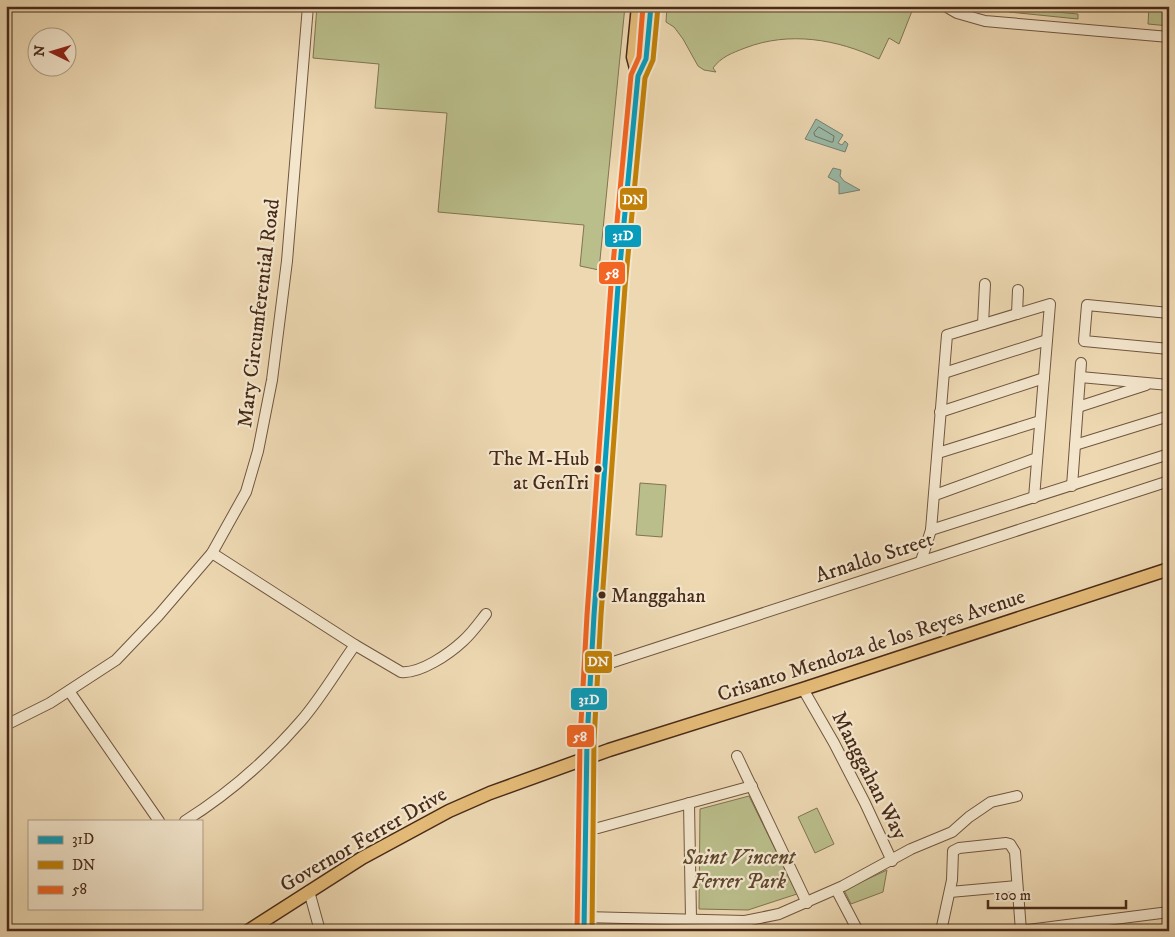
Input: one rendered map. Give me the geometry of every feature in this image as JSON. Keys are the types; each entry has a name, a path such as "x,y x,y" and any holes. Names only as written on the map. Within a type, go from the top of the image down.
{"main road":[{"path":"638,6 633,57 638,76"},
{"path":"584,931 586,759 591,664 618,286 638,76 646,59 651,6"},
{"name":"Crisanto Mendoza de los Reyes Avenue","path":"586,759 1169,569"},
{"name":"Governor Ferrer Drive","path":"248,931 362,858 449,811 506,787 586,759"}],"street":[{"name":"Mary Circumferential Road","path":"6,725 50,703 116,660 158,616 212,553 246,492 258,450 272,380 287,261 308,6"},
{"path":"945,6 957,13 986,21 1169,37"},
{"path":"983,324 985,284"},
{"path":"1017,314 1018,290"},
{"path":"921,561 931,530 947,335 1050,304 1034,498"},
{"path":"1169,313 1087,305 1084,341 1169,349"},
{"path":"944,373 1047,340"},
{"path":"1072,486 1081,363"},
{"path":"1080,377 1169,386"},
{"path":"940,412 1044,378"},
{"path":"1078,408 1149,384"},
{"path":"1075,445 1169,416"},
{"path":"938,454 1040,421"},
{"path":"931,530 1169,454"},
{"path":"934,495 1037,458"},
{"name":"Arnaldo Street","path":"591,664 604,665 1169,481"},
{"path":"212,553 355,646 401,672 410,673 430,664 464,640 486,614"},
{"path":"187,820 211,804 258,764 302,720 355,646"},
{"name":"Manggahan Way","path":"584,917 745,921 779,914 807,903 892,861 834,743 802,689"},
{"path":"69,691 158,820"},
{"path":"737,756 807,903"},
{"path":"585,828 598,828 752,786"},
{"path":"892,861 912,849 952,832 969,817 991,802 1017,796"},
{"path":"689,803 691,919"},
{"path":"941,931 952,880 952,856 956,849 1006,842 1010,844 1015,852 1021,931 1169,912"},
{"path":"950,892 1017,886"},
{"path":"309,891 320,931"},
{"path":"838,893 858,931"}],"green space":[{"path":"317,6 625,6 599,270 580,266 584,225 438,212 447,113 375,108 379,64 313,58"},
{"path":"667,6 914,6 899,44 889,38 879,59 847,46 830,42 796,39 779,40 745,48 727,56 713,68 716,72 704,70 698,66 683,39 674,27 666,22"},
{"path":"1149,6 1169,6 1169,26 1148,24"},
{"path":"1012,8 1078,14 1078,19 1009,12"},
{"path":"640,483 666,485 662,537 636,535"},
{"name":"Saint Vincent Ferrer Park","path":"749,796 797,894 748,910 699,909 700,809"},
{"path":"817,808 834,844 815,853 798,817"},
{"path":"887,870 883,892 851,904 844,890"}],"water":[{"path":"816,119 843,135 838,143 842,145 845,141 848,144 845,152 805,139"},
{"path":"833,168 841,170 840,176 844,181 860,190 839,194 839,183 828,177"}],"transit line":[{"name":"58","path":"577,931 580,740 587,615 611,285 631,75 639,57 643,6"},
{"name":"31D","path":"584,931 587,740 594,615 618,286 638,76 646,59 651,6"},
{"name":"DN","path":"592,931 594,740 601,615 625,287 645,78 653,60 658,7"}],"place":[{"name":"The M-Hub at GenTri","path":"598,469"},
{"name":"Manggahan","path":"602,595"}]}
